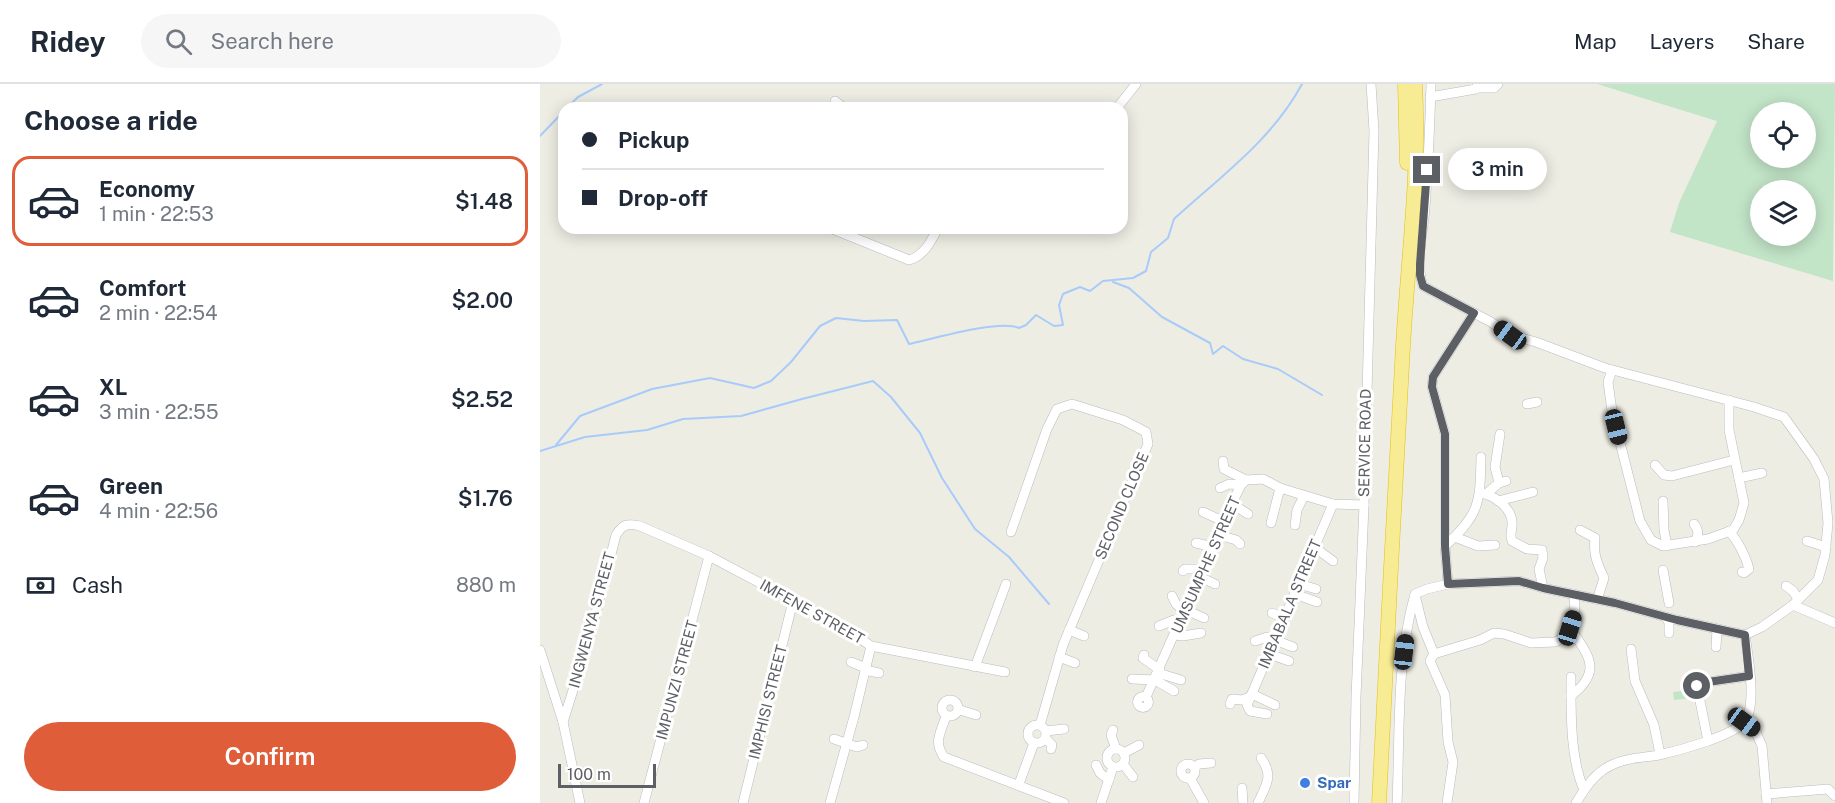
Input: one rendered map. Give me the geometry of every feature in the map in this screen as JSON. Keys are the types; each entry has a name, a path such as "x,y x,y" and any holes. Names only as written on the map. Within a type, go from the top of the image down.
{"highway":[{"path":"1369,803 1407,159 1405,84"},
{"path":"1379,803 1405,299 1416,159 1417,126 1414,84"}],"street":[{"path":"1122,102 1136,84"},
{"name":"SERVICE ROAD","path":"1354,803 1374,131 1371,84"},
{"path":"1415,594 1448,584 1519,581 1745,635 1762,627 1796,602 1818,580 1826,547 1830,487 1814,459 1784,417 1729,400 1612,370 1536,342 1510,335 1491,322 1423,286 1420,275 1431,84"},
{"path":"1430,97 1477,86 1494,88 1498,84"},
{"path":"846,234 909,260 917,258 935,234"},
{"path":"1448,584 1445,546 1445,434 1432,387 1433,377 1474,313"},
{"path":"1612,370 1608,382 1612,411 1640,521 1651,540 1663,546 1695,542 1733,530 1739,520 1744,503 1729,430 1729,400"},
{"path":"1527,404 1537,402"},
{"name":"SECOND CLOSE","path":"1011,532 1047,429 1057,409 1072,404 1123,420 1146,432 1148,444 1059,657 1044,732"},
{"path":"1483,494 1503,482 1495,467 1500,434"},
{"path":"1445,546 1474,513 1483,494 1481,458"},
{"path":"1655,465 1664,475 1672,476 1734,460"},
{"path":"1223,461 1224,468 1244,482"},
{"path":"1739,478 1762,473"},
{"name":"UMSUMPHE STREET","path":"1146,697 1244,482 1263,479 1300,495 1333,504 1364,505"},
{"path":"1220,488 1244,482"},
{"path":"1271,523 1281,488"},
{"path":"1498,501 1533,492"},
{"path":"1483,494 1498,501 1509,511 1512,518 1510,536 1512,541 1527,549 1542,549 1543,558 1539,569 1543,588"},
{"path":"1295,525 1297,510 1303,498 1300,495"},
{"path":"1623,498 1633,495"},
{"path":"1663,501 1664,530 1671,544"},
{"path":"1232,504 1248,514"},
{"name":"IMBABALA STREET","path":"1250,699 1333,504"},
{"path":"1203,512 1225,522"},
{"name":"IMFENE STREET","path":"628,524 640,526 709,556 843,627 871,646 1005,672"},
{"name":"INGWENYA STREET","path":"563,722 590,636 616,534 622,525 628,524"},
{"path":"1694,524 1699,536 1695,542"},
{"path":"1580,530 1598,535 1594,552 1604,578 1597,600"},
{"path":"1729,531 1739,543 1740,550 1747,561 1749,569 1742,572"},
{"path":"1219,535 1236,540 1240,544"},
{"path":"1455,537 1478,546 1495,545"},
{"path":"1807,541 1826,547"},
{"path":"1196,543 1214,547"},
{"path":"1314,547 1334,561"},
{"name":"IMPUNZI STREET","path":"644,803 709,556"},
{"path":"1183,571 1185,569 1202,573 1215,584"},
{"path":"1663,570 1669,598 1662,610 1663,616 1669,622 1669,633"},
{"path":"975,667 1006,584"},
{"path":"1299,584 1316,589"},
{"path":"1786,586 1793,591 1796,602 1835,623"},
{"path":"1295,594 1317,602"},
{"path":"1415,594 1423,627 1434,654"},
{"path":"1396,803 1401,690 1409,616 1415,594"},
{"path":"1448,803 1453,762 1448,742 1444,695 1430,661 1434,654 1466,645 1494,633 1531,643 1555,642 1563,638 1570,628 1575,615 1574,594"},
{"path":"1172,596 1176,604 1186,611 1204,618"},
{"name":"IMPHISI STREET","path":"743,803 793,601"},
{"path":"1272,613 1284,618"},
{"path":"1159,626 1174,620 1181,622"},
{"path":"1570,628 1591,664 1585,684 1571,696"},
{"path":"1716,647 1717,629"},
{"path":"1069,630 1084,636"},
{"path":"1175,635 1201,633"},
{"path":"1575,803 1594,777 1611,764 1708,741 1731,731 1744,722 1749,711 1751,689 1745,635"},
{"path":"1256,641 1266,637 1293,647"},
{"path":"830,803 871,646"},
{"path":"1631,649 1635,681 1654,725 1660,754"},
{"path":"540,650 563,722 580,803"},
{"path":"1269,654 1289,662"},
{"path":"1144,655 1143,658 1174,691"},
{"path":"1059,657 1075,663"},
{"path":"851,662 879,673"},
{"path":"1251,670 1262,669"},
{"path":"1132,680 1158,674 1181,680"},
{"path":"1708,741 1697,686 1701,683 1749,676"},
{"path":"1571,677 1575,757 1584,790"},
{"path":"1230,704 1232,699 1250,699 1275,705"},
{"path":"1250,699 1250,711 1267,714"},
{"path":"946,716 941,709 944,702 954,701 958,710"},
{"path":"958,710 976,712"},
{"path":"946,716 952,716 958,710"},
{"path":"946,716 938,740 938,748 944,757 1019,784 1041,799 1064,803"},
{"path":"1744,722 1755,730 1762,746 1766,799 1828,789 1835,796"},
{"path":"1044,732 1040,743 1030,739 1029,731 1034,726 1044,732 1052,745 1051,748"},
{"path":"1044,732 1064,729"},
{"path":"1113,729 1111,735 1120,751 1126,758 1119,767 1113,767 1108,763 1107,757 1110,751 1120,751 1138,745"},
{"path":"834,739 857,747 863,745"},
{"path":"1019,784 1034,742"},
{"path":"1258,803 1269,779 1267,767 1261,758"},
{"path":"1204,803 1190,778 1182,774 1182,768 1190,764 1195,767 1199,764 1211,763"},
{"path":"1123,764 1134,777"},
{"path":"1096,765 1109,780"},
{"path":"1101,803 1113,767"},
{"path":"1242,788 1245,803"}],"green space":[{"path":"1597,84 1835,84 1833,281 1670,232 1679,203 1717,121"},
{"path":"1692,690 1693,698 1674,700 1673,692"}],"waterway":[{"path":"573,102 602,84"},
{"path":"556,445 580,416 652,389 710,378 754,388 771,381 791,362 820,326 836,318 864,321 897,320 909,344 982,328 997,326 1019,328 1026,325 1036,315 1054,326 1063,325 1059,305 1063,294 1080,287 1090,291 1103,281 1133,278 1146,271 1151,252 1168,238 1174,219 1244,157 1276,123 1302,84"},
{"path":"540,136 558,117"},
{"path":"1113,282 1129,288 1162,317 1210,343 1213,354 1223,346 1243,359 1278,369 1322,395"},
{"path":"540,451 585,437 647,430 683,419 741,416 873,381 891,397 920,433 942,478 975,529 1009,557 1049,604"}],"place":[{"name":"Spar","path":"1305,783"}],"route":[{"path":"1427,170 1420,264 1423,286 1474,313 1433,377 1432,387 1445,434 1445,546 1448,584 1519,581 1745,635 1749,676 1701,683 1697,686"}]}
